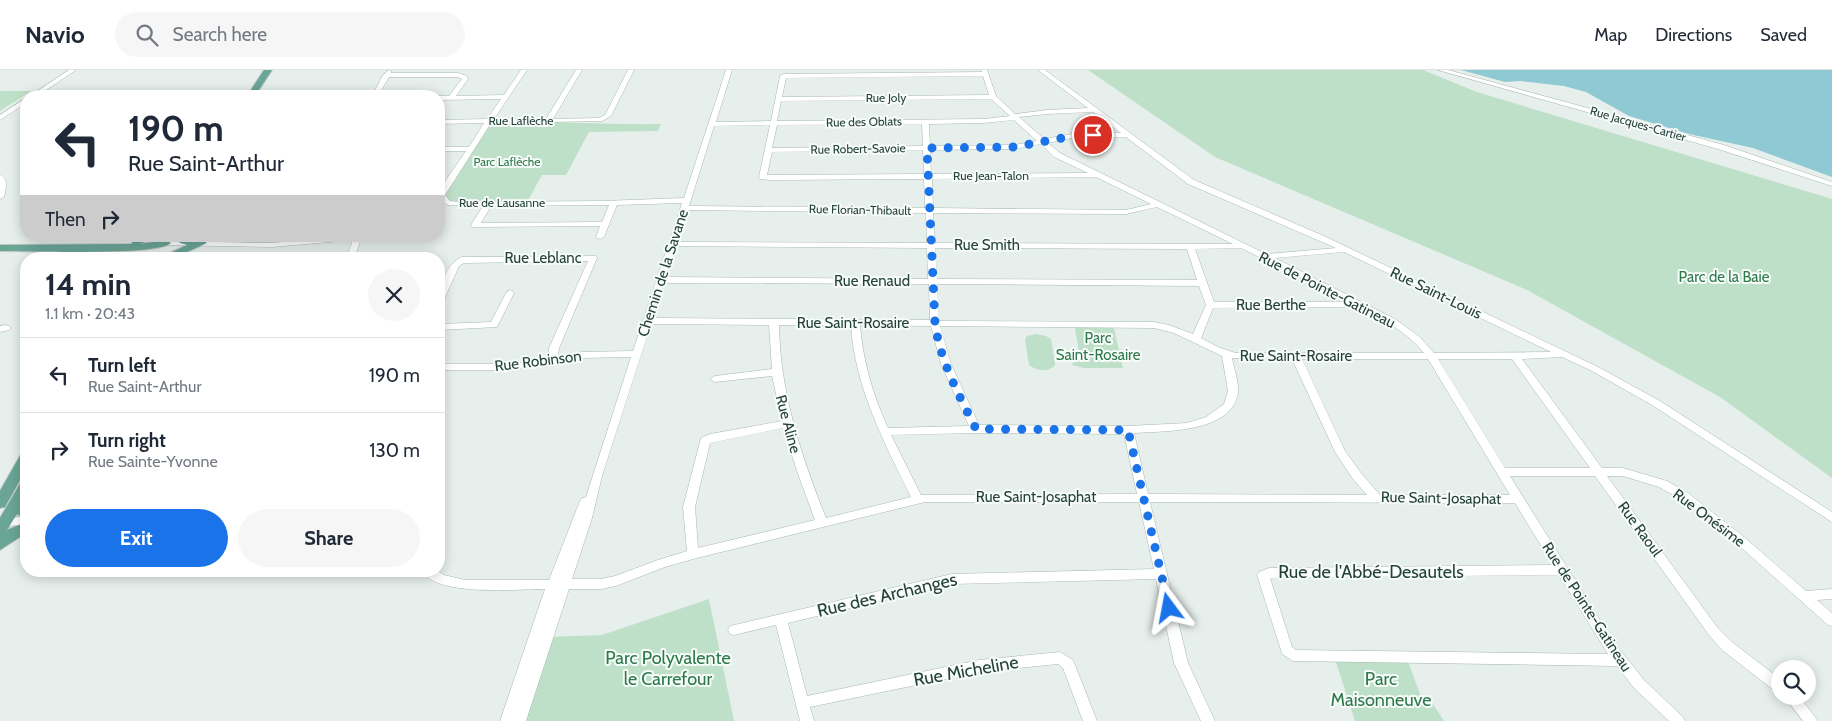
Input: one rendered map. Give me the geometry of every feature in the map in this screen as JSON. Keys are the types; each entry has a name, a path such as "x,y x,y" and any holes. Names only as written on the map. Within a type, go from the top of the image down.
{"main road":[{"path":"255,90 268,70"},
{"path":"265,90 277,70"},
{"path":"0,242 136,242"},
{"path":"0,248 120,242"},
{"path":"190,242 197,243"},
{"path":"175,252 197,243"},
{"path":"0,503 20,468"},
{"path":"2,525 20,496"},
{"path":"17,501 20,508"},
{"path":"0,544 20,530"}],"street":[{"path":"42,90 73,70"},
{"name":"Rue de Lausanne","path":"445,187 524,70"},
{"path":"548,121 579,70"},
{"name":"Rue Laflèche","path":"445,122 596,121 604,119 608,116 631,70"},
{"name":"Chemin de la Savane","path":"508,721 586,518 597,476 729,70"},
{"name":"Rue Saint-Louis","path":"1041,70 1190,182 1277,218 1595,369 1656,403 1832,518"},
{"name":"Rue Jacques-Cartier","path":"1441,70 1721,147 1832,184"},
{"path":"769,150 783,76 985,72 993,97"},
{"path":"378,90 388,73 458,75 465,77 451,98"},
{"path":"445,98 506,97"},
{"name":"Rue Joly","path":"778,99 993,97"},
{"name":"Rue de Pointe-Gatineau","path":"993,97 1057,155 1362,306 1403,328 1418,339 1431,356 1618,660 1647,692 1678,721"},
{"path":"0,118 20,104"},
{"name":"Rue des Oblats","path":"712,124 989,121 1048,112 1096,110"},
{"path":"925,122 935,323 942,357 976,429"},
{"name":"Rue Robert-Savoie","path":"769,150 1014,147 1072,136 1126,135"},
{"path":"445,149 471,148"},
{"name":"Rue Jean-Talon","path":"769,150 763,175 765,178 1097,176"},
{"path":"0,177 2,187 0,197"},
{"name":"Rue de Lausanne","path":"445,199 452,203 488,204 686,204"},
{"path":"600,237 614,203"},
{"path":"488,204 475,225 605,224"},
{"name":"Rue Florian-Thibault","path":"686,204 930,210 1126,212 1155,205"},
{"path":"185,242 272,245 304,242"},
{"path":"229,243 241,242"},
{"name":"Rue Smith","path":"673,244 1241,247"},
{"path":"1190,246 1210,305 1196,338"},
{"path":"1262,257 1344,250"},
{"name":"Rue Leblanc","path":"445,288 455,266 462,260 593,258 554,348 553,360"},
{"name":"Rue Renaud","path":"661,280 1203,283"},
{"path":"445,326 494,325 510,293"},
{"name":"Rue Berthe","path":"1210,305 1362,306"},
{"name":"Rue Saint-Rosaire","path":"648,321 1154,325 1177,330 1227,355 1296,357 1562,354"},
{"name":"Rue Aline","path":"774,322 776,372 786,424 796,457 822,523"},
{"path":"855,322 856,346 860,364 875,410 918,499"},
{"name":"Rue Robinson","path":"445,368 512,367 588,354 637,354"},
{"path":"885,432 976,429 1128,430 1187,426 1210,419 1226,410 1231,402 1233,391 1227,355"},
{"name":"Rue Raoul","path":"1515,356 1713,631 1727,646 1771,680"},
{"path":"1296,357 1340,452 1357,476 1376,497"},
{"path":"715,379 776,372"},
{"path":"693,554 689,506 705,441 710,438 786,424"},
{"path":"1128,430 1181,663 1208,721"},
{"name":"Rue Onésime","path":"1502,472 1623,472 1663,484 1684,496 1740,540 1832,621"},
{"name":"Rue Saint-Josaphat","path":"438,577 465,585 608,583 693,554 918,499 944,497 1376,497 1518,499"},
{"path":"2,525 20,522"},
{"name":"Rue de l'Abbé-Desautels","path":"1562,570 1269,573 1264,575 1287,650 1293,655 1618,660"},
{"name":"Rue des Archanges","path":"734,630 952,579 1161,574"},
{"name":"Chemin de la Savane","path":"519,721 559,585"},
{"path":"1805,596 1832,594"},
{"path":"782,620 806,721"},
{"name":"Rue Micheline","path":"802,703 979,666 1057,658 1068,664 1090,721"},
{"path":"1798,705 1811,721"}],"green space":[{"name":"Parc de la Baie","path":"1088,70 1423,70 1477,92 1832,199 1832,478 1720,397 1527,290 1215,157"},
{"path":"0,91 20,91 20,98 0,111"},
{"name":"Parc Laflèche","path":"490,121 661,124 658,131 589,132 566,175 542,175 526,204 452,203 445,198 445,189"},
{"name":"Parc Saint-Rosaire","path":"1074,324 1113,324 1123,368 1084,368 1072,365 1079,350"},
{"path":"1036,334 1051,339 1055,365 1052,368 1039,370 1029,365 1025,339 1027,336"},
{"name":"Parc Polyvalente le Carrefour","path":"709,599 734,721 520,721 547,637 602,635"},
{"name":"Parc Maisonneuve","path":"1334,656 1406,656 1423,702 1433,704 1444,721 1355,721"}],"water":[{"path":"1461,70 1832,70 1832,177 1753,148 1689,134 1629,116 1586,92 1564,86 1520,81 1505,82"}],"route":[{"path":"1093,135 1068,137 1014,147 927,148 935,323 938,344 942,357 976,429 1128,430 1169,608"}]}
